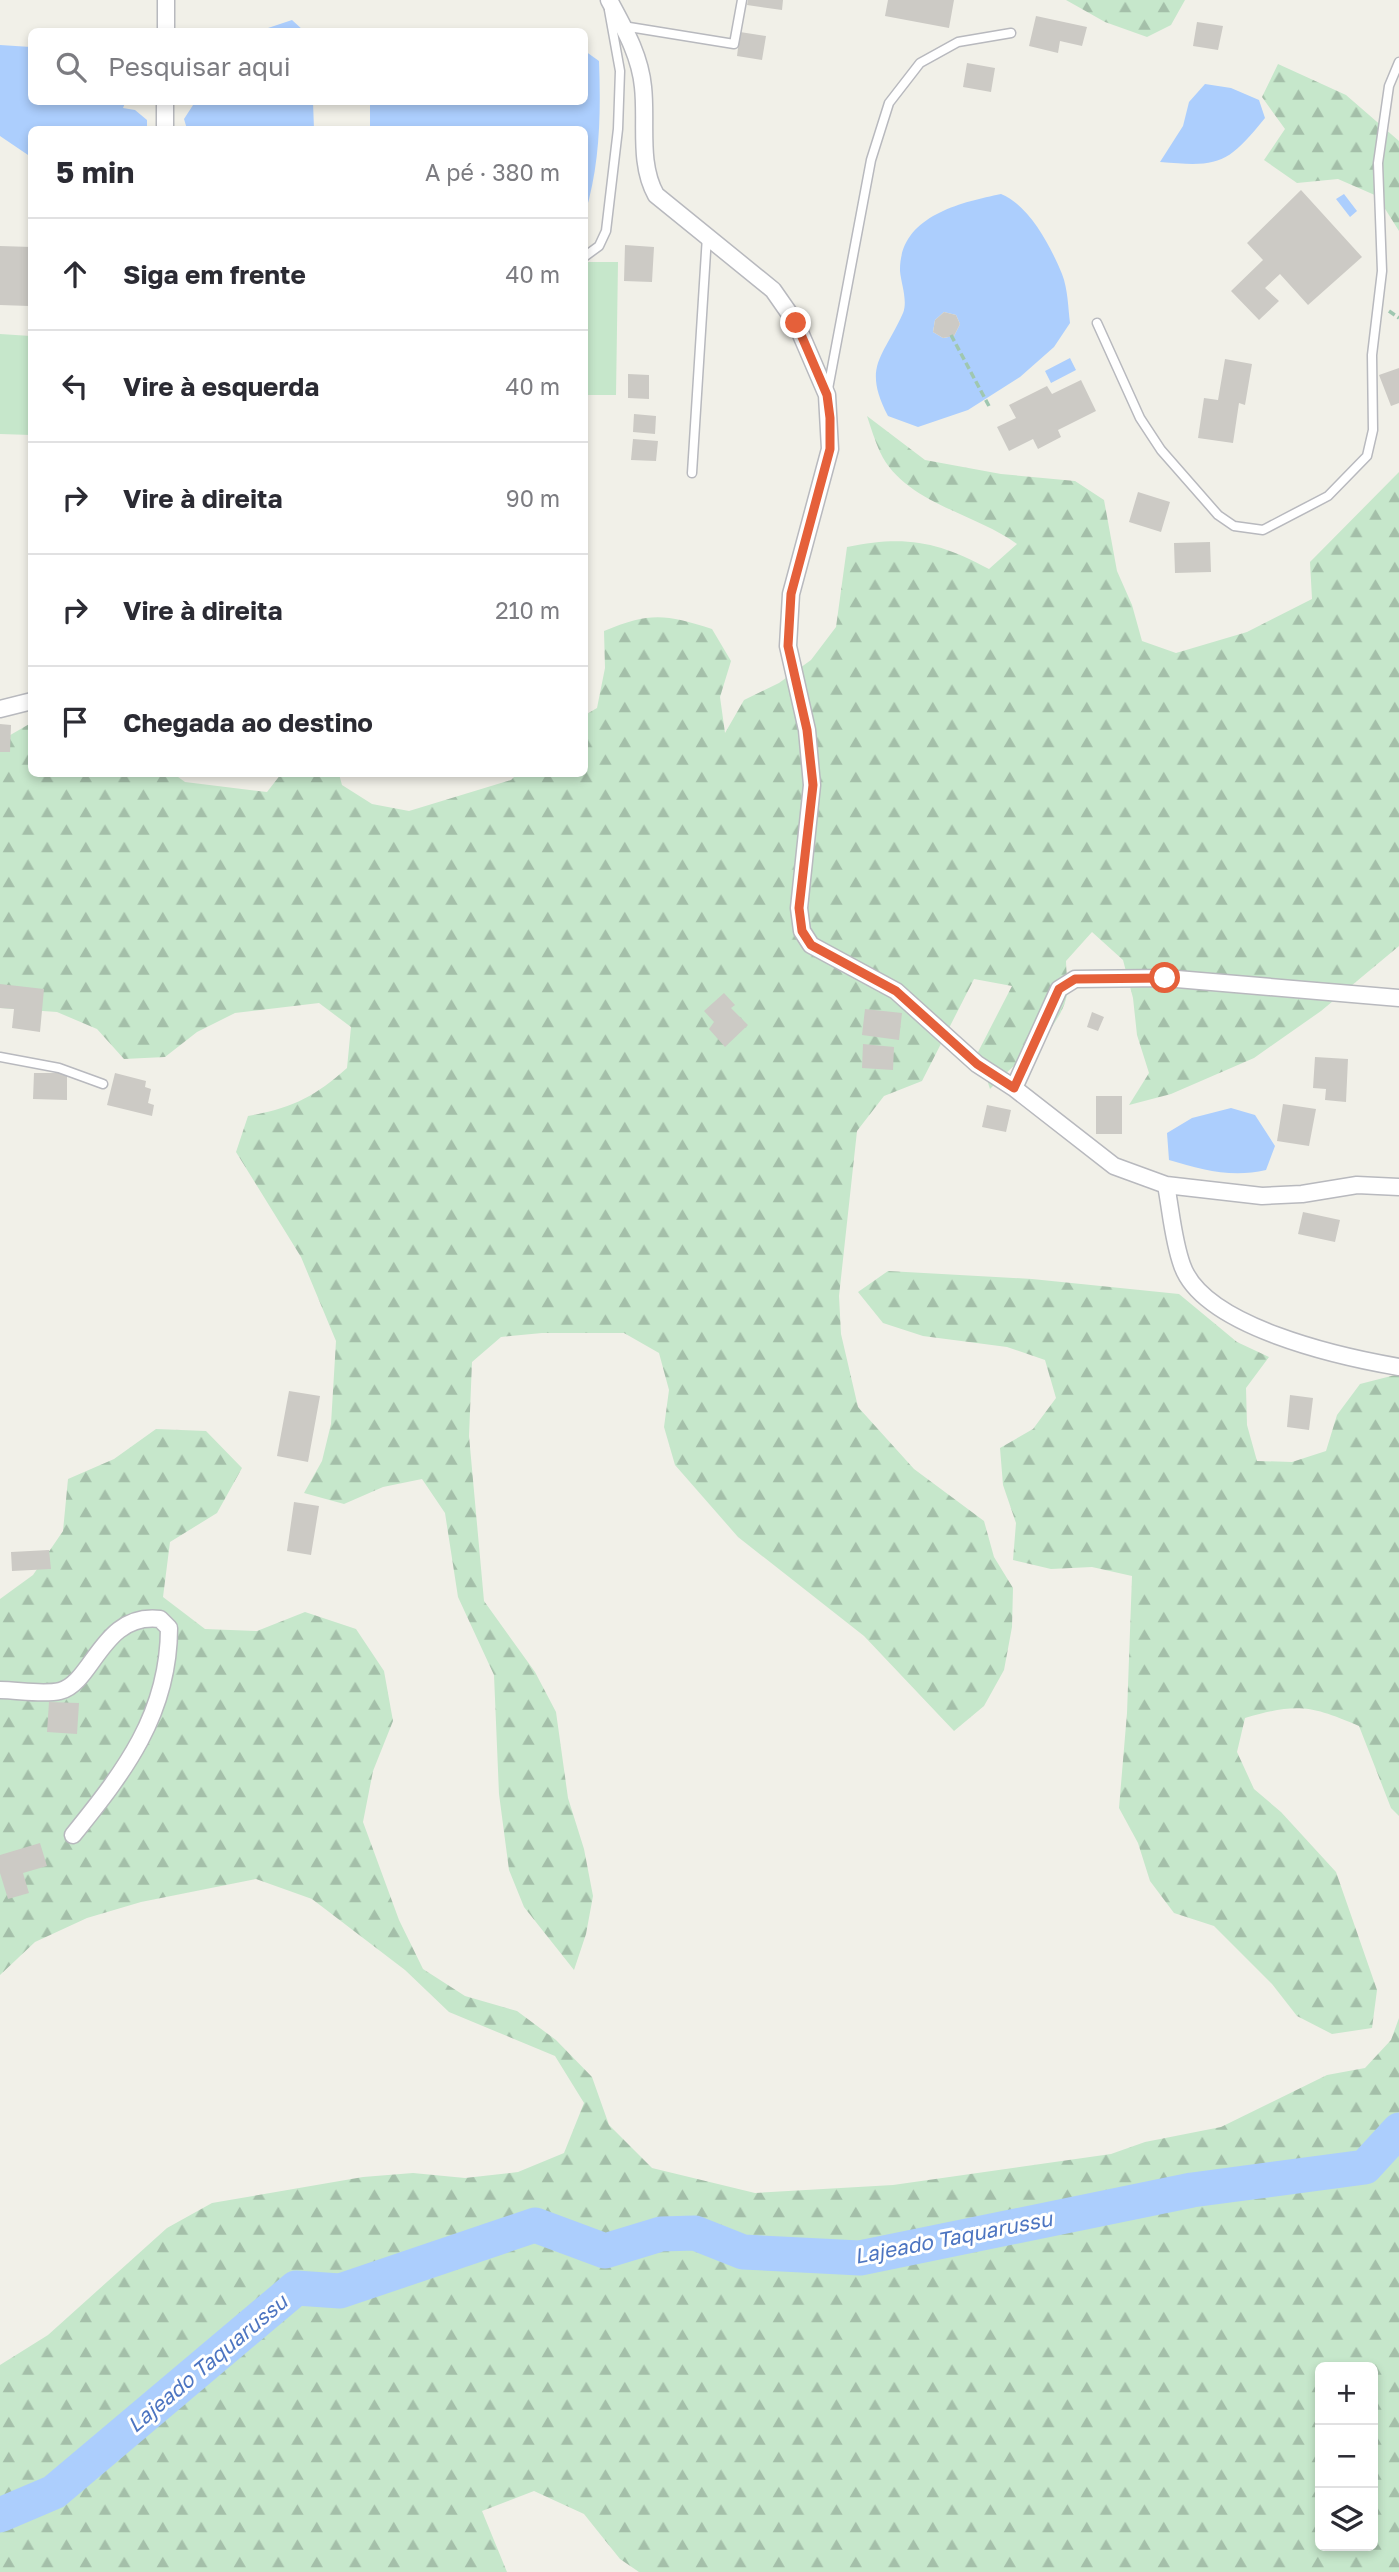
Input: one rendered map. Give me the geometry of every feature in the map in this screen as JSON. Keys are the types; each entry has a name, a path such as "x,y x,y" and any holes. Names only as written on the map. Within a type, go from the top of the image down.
{"street":[{"path":"166,0 166,28"},
{"path":"608,0 636,55 643,86 647,179 656,195 773,290 796,323 827,395 830,449 791,594 788,646 807,730 813,785 799,908 802,931 811,945 896,991 977,1064 1014,1088 1114,1166 1166,1185 1262,1196 1302,1194 1357,1185 1399,1187"},
{"path":"165,105 165,126"},
{"path":"0,709 28,702"},
{"path":"1014,1088 1059,989 1075,979 1165,978 1399,998"},
{"path":"1166,1185 1182,1267 1206,1299 1236,1319 1342,1357 1399,1367"},
{"path":"0,1690 60,1691 72,1683 97,1651 130,1622 146,1617 160,1619 169,1628 169,1654 153,1712 136,1752 73,1835"}],"lane":[{"path":"588,254 599,246 606,231 618,129 620,71 608,0"},
{"path":"623,26 734,44 742,0"},
{"path":"827,395 871,160 889,103 920,63 958,43 1011,33"},
{"path":"1097,323 1140,418 1161,450 1218,515 1234,526 1263,530 1328,496 1367,456 1373,430 1372,355 1382,271 1378,163 1389,86 1399,62"},
{"path":"692,473 707,236"},
{"path":"0,1057 59,1068 103,1084"}],"path":[{"path":"951,335 989,406"}],"green space":[{"path":"1066,0 1185,0 1171,25 1147,37 1105,22"},
{"path":"1278,64 1346,95 1399,141 1399,231 1377,196 1338,179 1297,183 1264,160 1285,129 1262,97"},
{"path":"588,262 618,262 616,395 588,395"},
{"path":"0,334 28,336 28,435 0,434"},
{"path":"867,416 925,460 1001,474 1075,481 1104,500 1117,571 1132,605 1142,641 1176,653 1247,632 1312,599 1310,562 1399,472 1399,946 1321,1011 1254,1058 1171,1094 1129,1105 1149,1073 1137,1035 1133,998 1123,960 1092,932 1066,961 1067,995 1061,1012 1034,1047 990,1089 978,1052 1012,986 974,979 922,1081 884,1096 857,1131 839,1296 841,1334 858,1407 914,1469 984,1521 994,1557 1013,1588 1012,1627 1004,1670 984,1706 954,1731 864,1636 738,1537 675,1465 664,1427 669,1390 659,1353 624,1333 542,1333 501,1337 472,1362 469,1436 484,1601 535,1672 556,1712 568,1798 584,1849 593,1896 586,1934 574,1970 524,1907 509,1870 499,1794 494,1675 458,1597 445,1513 422,1479 383,1487 344,1504 304,1493 322,1461 331,1424 336,1341 301,1257 236,1152 248,1116 302,1100 324,1087 347,1068 351,1027 319,1003 235,1013 197,1032 165,1057 124,1059 97,1029 57,1012 0,1008 0,741 28,725 28,777 178,777 185,782 267,792 279,777 340,777 342,785 372,804 409,811 514,777 588,777 588,713 597,708 605,668 604,631 634,621 658,617 682,620 712,629 731,661 720,697 725,733 744,700 779,683 811,660 836,627 847,547 886,541 920,543 953,552 989,569 1017,544 1000,533 942,506 906,484 891,469 880,452"},
{"path":"888,1271 1032,1279 1179,1294 1237,1342 1269,1357 1246,1388 1247,1425 1257,1461 1292,1462 1326,1451 1337,1415 1360,1384 1399,1374 1399,1816 1391,1808 1359,1726 1342,1719 1303,1708 1278,1710 1245,1718 1237,1752 1254,1789 1281,1812 1336,1872 1377,1990 1372,2028 1332,2034 1297,2016 1272,1984 1214,1926 1174,1913 1150,1881 1138,1843 1119,1808 1127,1713 1132,1576 1092,1567 1051,1569 1013,1560 1016,1523 1003,1485 1000,1448 1033,1429 1056,1398 1045,1360 1007,1347 923,1336 883,1323 858,1292"},
{"path":"156,1429 206,1431 242,1468 217,1513 170,1542 163,1597 205,1629 257,1631 305,1612 356,1629 384,1671 393,1721 373,1771 363,1822 399,1920 423,1969 465,1996 517,2011 556,2040 592,2077 609,2125 652,2168 755,2193 893,2185 1111,2154 1145,2142 1221,2127 1327,2075 1365,2068 1391,2040 1399,2018 1399,2572 639,2572 620,2559 584,2514 534,2491 482,2511 507,2572 0,2572 0,2365 48,2335 167,2228 212,2203 363,2177 413,2173 465,2178 518,2172 564,2153 584,2103 555,2056 449,2012 405,1970 312,1899 256,1879 141,1902 87,1918 35,1942 0,1975 0,1599 33,1575 63,1531 68,1479 114,1459"}],"water":[{"path":"292,20 301,28 268,28"},
{"path":"0,45 28,47 28,105 124,105 123,108 135,110 147,120 147,126 28,126 28,155 0,136"},
{"path":"588,53 599,61 597,158 588,203 588,126 370,126 370,105 588,105"},
{"path":"1205,84 1231,88 1259,100 1265,118 1241,145 1220,160 1196,164 1160,162 1183,126 1189,102"},
{"path":"193,105 313,105 314,126 186,126 184,119"},
{"path":"1001,194 1011,199 1030,217 1052,252 1064,280 1070,323 1054,347 1020,377 968,410 918,427 888,416 880,399 876,373 878,363 903,313 905,298 900,271 902,253 909,237 920,225 950,208","holes":["944,312 956,315 960,324 954,336 943,338 933,332 935,320"]},
{"path":"1344,194 1357,211 1350,217 1336,199"},
{"path":"1070,358 1076,370 1051,383 1045,371"},
{"path":"1231,1108 1255,1115 1275,1146 1266,1170 1229,1173 1205,1170 1169,1160 1167,1133 1192,1118"}],"building":[{"path":"748,0 783,0 782,10 747,5"},
{"path":"888,0 954,0 949,28 885,16"},
{"path":"1036,16 1087,27 1082,46 1060,41 1058,53 1029,46"},
{"path":"1197,22 1223,26 1218,50 1193,46"},
{"path":"740,32 766,36 762,60 737,56"},
{"path":"967,63 995,68 991,92 963,87"},
{"path":"1301,190 1362,257 1308,305 1280,274 1265,288 1279,301 1259,320 1231,291 1263,260 1247,243"},
{"path":"625,245 654,247 652,282 624,281"},
{"path":"0,246 28,247 28,306 0,305"},
{"path":"944,312 956,315 960,324 954,336 943,338 933,332 935,320"},
{"path":"1225,359 1252,364 1245,405 1239,403 1233,443 1198,438 1204,398 1218,400"},
{"path":"1399,368 1399,403 1391,406 1379,375"},
{"path":"628,374 649,375 649,399 628,398"},
{"path":"1081,380 1096,411 1058,430 1061,437 1038,449 1033,439 1009,451 997,427 1016,418 1009,405 1047,386 1052,394"},
{"path":"634,414 656,416 655,434 633,432"},
{"path":"633,439 658,441 656,461 631,460"},
{"path":"1138,492 1170,502 1161,532 1129,522"},
{"path":"1210,542 1211,572 1175,573 1174,543"},
{"path":"0,724 11,725 10,752 0,752"},
{"path":"0,984 44,989 40,1032 12,1028 14,1009 0,1008"},
{"path":"724,993 735,1005 731,1008 748,1025 725,1047 709,1029 714,1022 704,1011"},
{"path":"865,1009 902,1013 899,1040 862,1035"},
{"path":"1092,1012 1104,1017 1098,1031 1087,1027"},
{"path":"863,1044 894,1047 893,1070 862,1068"},
{"path":"1315,1057 1348,1059 1346,1102 1325,1100 1326,1089 1313,1088"},
{"path":"34,1073 67,1073 67,1100 33,1099"},
{"path":"115,1073 146,1081 145,1087 151,1089 148,1103 154,1105 152,1116 107,1105"},
{"path":"1096,1096 1122,1096 1122,1134 1096,1134"},
{"path":"1283,1104 1316,1109 1309,1146 1277,1141"},
{"path":"987,1105 1011,1110 1006,1132 982,1127"},
{"path":"1303,1212 1340,1220 1335,1242 1298,1234"},
{"path":"289,1391 320,1396 308,1462 277,1456"},
{"path":"1290,1395 1313,1398 1309,1430 1287,1427"},
{"path":"294,1502 319,1506 311,1555 287,1551"},
{"path":"49,1550 51,1569 12,1571 11,1552"},
{"path":"49,1702 79,1703 77,1734 47,1732"},
{"path":"40,1843 47,1866 23,1873 29,1893 8,1899 0,1873 0,1855"}],"waterway":[{"name":"Lajeado Taquarussu","path":"0,2515 54,2492 296,2288 340,2291 535,2225 605,2251 661,2234 695,2233 743,2252 860,2258 1192,2190 1365,2167 1399,2130"}],"route":[{"path":"796,323 827,395 830,418 830,449 791,594 788,646 807,730 813,785 799,908 802,931 811,945 896,991 977,1064 1014,1088 1059,989 1075,979 1165,978"}]}
